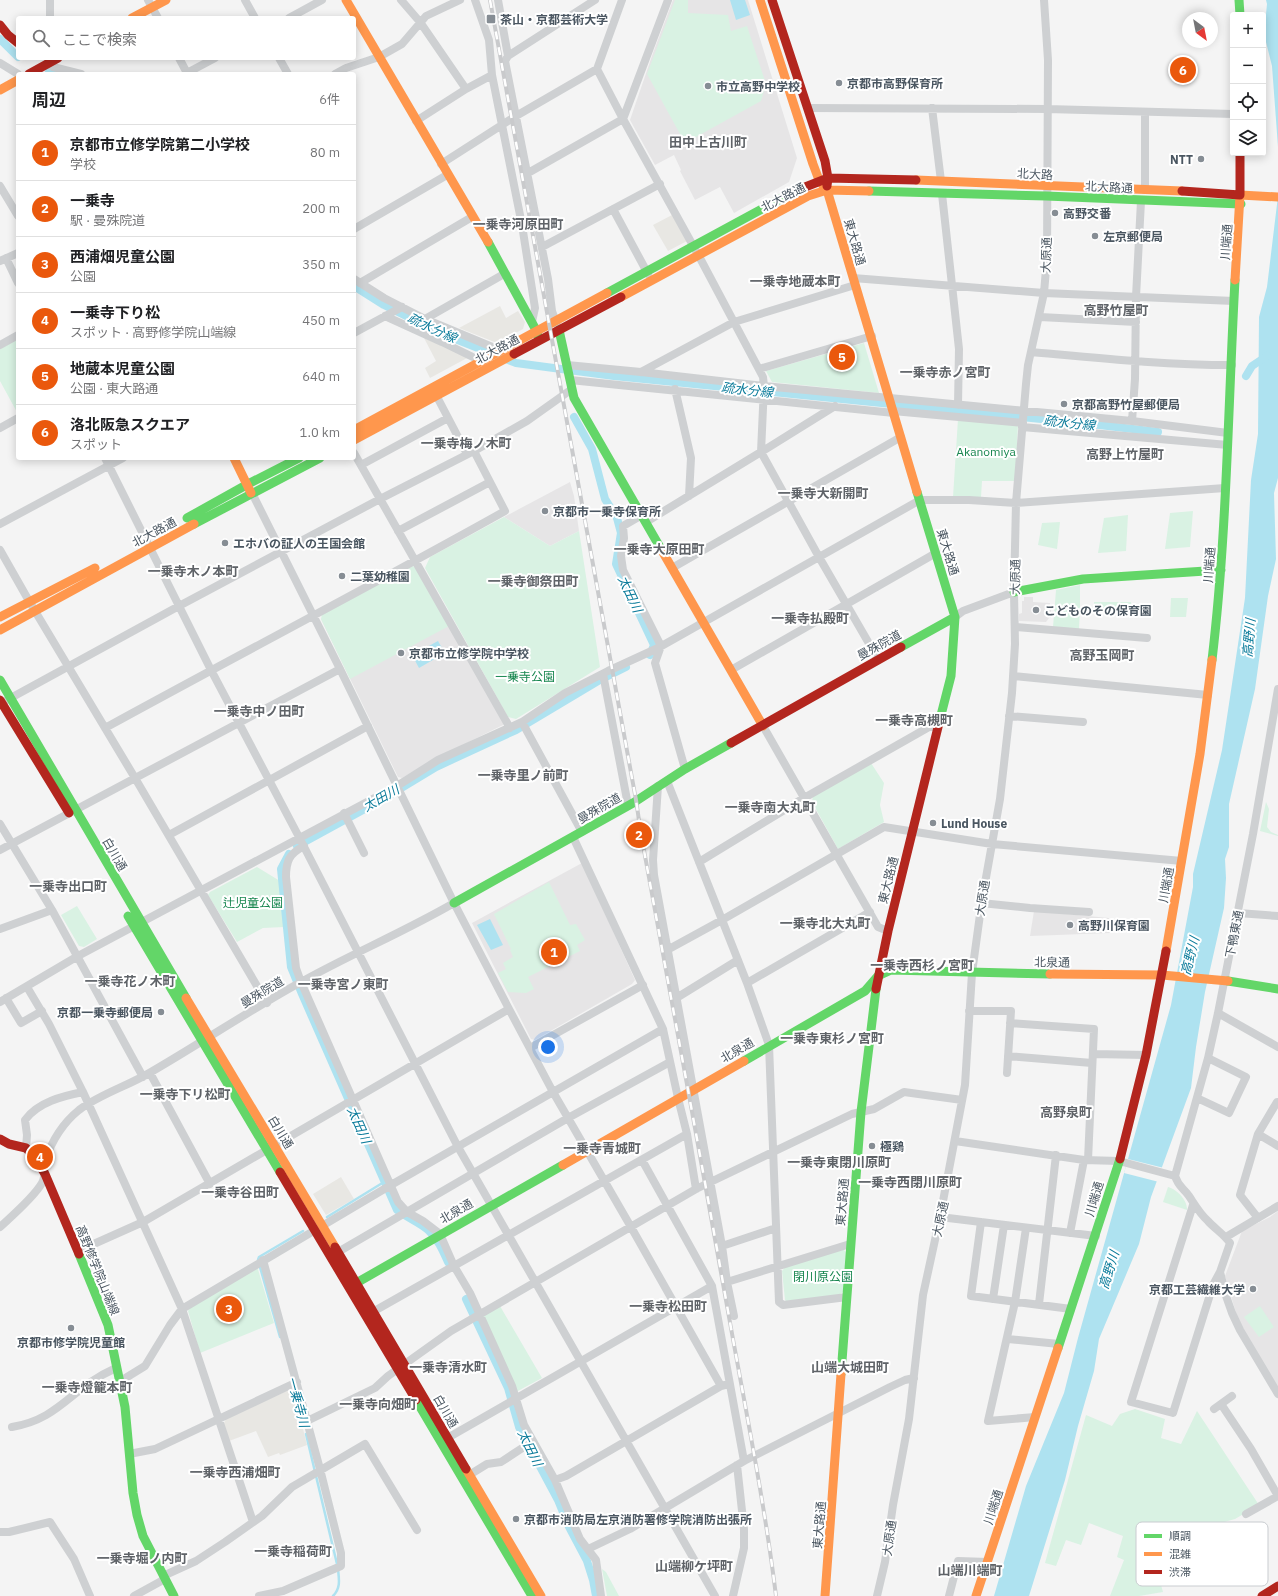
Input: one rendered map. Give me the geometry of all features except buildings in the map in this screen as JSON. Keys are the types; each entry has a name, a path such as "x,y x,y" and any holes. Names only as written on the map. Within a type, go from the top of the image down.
{"main road":[{"path":"135,16 150,4 166,0"},
{"path":"346,0 355,16"},
{"name":"東大路通","path":"760,0 819,180 827,190"},
{"name":"東大路通","path":"772,0 825,161 828,178 827,190 955,617 951,676 878,976 861,1112 837,1415 834,1486 825,1596"},
{"path":"1239,0 1240,12"},
{"path":"356,17 534,326 539,340"},
{"path":"0,24 8,35 16,41"},
{"path":"32,72 48,61"},
{"path":"0,90 16,81"},
{"name":"川端通","path":"976,1596 1059,1344 1123,1162 1162,975 1203,730 1221,570 1234,301 1244,200 1240,156"},
{"name":"北大路通","path":"356,429 498,351 534,326 556,320 802,187 828,178"},
{"name":"北大路","path":"828,178 941,181 1046,191 1145,190 1219,193 1244,200"},
{"name":"北大路通","path":"356,439 808,196 827,190 942,194 1046,191 1141,201 1244,200 1278,197"},
{"name":"北大路通","path":"1244,200 1278,206"},
{"path":"559,330 572,389 578,405 763,726"},
{"path":"235,460 252,493"},
{"name":"北大路通","path":"0,630 35,611 248,484 295,460"},
{"name":"北大路通","path":"0,617 29,601 252,493 316,460"},
{"name":"曼殊院道","path":"1014,592 1083,578 1221,570"},
{"name":"曼殊院道","path":"454,903 577,835 667,781 685,768 763,726 878,659 945,624 955,617"},
{"name":"白川通","path":"0,682 11,698 72,811 206,1039 271,1148 322,1225 356,1282 369,1314 396,1370 444,1440"},
{"name":"白川通","path":"1,701 72,811"},
{"name":"北泉通","path":"348,1287 865,991 878,976 891,970 972,973 1162,975 1221,980"},
{"path":"1221,980 1278,989"},
{"path":"0,1139 10,1144 26,1148"},
{"name":"高野修学院山端線","path":"26,1148 36,1159 45,1174 108,1325 126,1415 133,1493 143,1536 174,1596"},
{"name":"白川通","path":"271,1148 314,1230 348,1287 404,1364 444,1440 532,1596"},
{"name":"白川通","path":"465,1477 541,1596"},
{"path":"1262,1596 1278,1586"}],"street":[{"path":"50,0 50,16"},
{"path":"245,0 254,16"},
{"path":"293,16 322,0"},
{"path":"401,0 420,22 466,89"},
{"path":"339,72 379,57 402,44 426,16 460,0"},
{"path":"475,0 489,40 492,75 522,225 535,308 534,326"},
{"path":"498,0 508,56"},
{"path":"559,330 552,311 542,247 505,61 508,56 595,0"},
{"path":"441,164 516,116 597,69 622,0"},
{"path":"528,173 623,119 668,0"},
{"name":"大原通","path":"877,1596 885,1562 914,1378 923,1295 940,1217 965,1085 972,973 981,903 1000,799 1009,716 1013,676 1015,627 1014,592 1016,503 1023,420 1031,352 1040,317 1047,257 1046,191 1048,60 1044,0"},
{"path":"150,4 157,16"},
{"path":"180,60 186,72"},
{"path":"188,72 211,60"},
{"path":"280,60 285,72"},
{"path":"48,61 57,68 73,72"},
{"path":"0,63 16,73"},
{"path":"597,69 623,119 694,245 763,378 764,399 761,452 878,659"},
{"path":"416,121 466,89 492,75"},
{"path":"808,108 1047,109 1230,114"},
{"path":"932,108 941,181"},
{"path":"1144,112 1145,190"},
{"path":"356,228 447,175"},
{"path":"542,247 660,184"},
{"path":"0,186 16,213"},
{"path":"942,194 959,349 958,405"},
{"path":"1132,421 1136,362 1136,297 1141,201"},
{"path":"613,209 651,280"},
{"path":"472,217 357,281 395,311 483,359 491,366"},
{"path":"16,254 3,260 16,279"},
{"path":"425,319 504,274"},
{"path":"641,372 734,322 854,281 1044,293 1234,301"},
{"path":"356,332 395,311 425,319 511,356"},
{"path":"1040,317 1136,322"},
{"path":"0,345 16,336"},
{"path":"759,370 872,336"},
{"path":"1031,352 1136,362 1232,365"},
{"path":"569,372 641,372 764,386 892,407 1023,420 1228,445"},
{"path":"569,372 675,389 835,406 892,407 958,405 1023,420 1132,421 1228,433"},
{"path":"105,728 416,561 505,511 490,482 448,418 432,387"},
{"path":"1,701 11,698 179,606 470,453 527,421 572,389"},
{"path":"675,389 691,458 689,496"},
{"path":"685,768 655,663 656,649 624,570 621,556 624,538 623,526 644,518 689,496 835,406"},
{"path":"361,465 448,418"},
{"path":"0,428 16,419"},
{"path":"672,568 901,437"},
{"path":"356,456 510,728"},
{"path":"0,524 107,462 211,670 302,842 458,1147 715,1596"},
{"path":"398,531 490,482"},
{"path":"42,1011 21,1024 3,1000 78,956 138,924 201,891 302,842 398,789 438,760 510,728 523,724 566,693 604,677 656,649 920,500 969,500 1016,503 1225,488"},
{"path":"252,493 454,903 509,1009 553,1092 721,1386"},
{"path":"0,550 267,1003"},
{"path":"731,670 936,553"},
{"name":"曼殊院道","path":"955,617 963,611 1014,592"},
{"path":"1015,627 1147,638"},
{"path":"0,850 340,669"},
{"path":"1013,676 1208,695"},
{"path":"604,677 628,805"},
{"name":"下鴨東通","path":"1173,1175 1197,1098 1218,1013 1221,980 1238,913 1264,774 1278,688"},
{"path":"1009,716 1083,722"},
{"path":"523,724 577,835 663,1029 687,1134 696,1189"},
{"path":"169,835 368,726"},
{"path":"763,726 878,927 888,931"},
{"path":"699,862 804,798 929,727 938,727"},
{"path":"667,781 747,983 769,1045 779,1302 783,1305 847,1297"},
{"path":"658,786 653,860 654,875 678,997 734,1316"},
{"path":"346,817 364,853"},
{"path":"0,824 52,910 210,1184"},
{"path":"669,949 884,827 913,830 992,844 1182,861"},
{"path":"302,842 294,851 286,865 286,877 298,984 388,1187 404,1214 423,1221 436,1236 470,1293 475,1317 517,1398 524,1425 554,1480 580,1539 596,1560 601,1596"},
{"name":"曼殊院道","path":"45,1174 46,1161 50,1147 69,1119 89,1104 146,1075 298,984 424,920 454,903"},
{"path":"981,903 1089,912"},
{"path":"0,929 52,910"},
{"path":"747,983 870,912"},
{"path":"1238,913 1278,916"},
{"path":"678,997 738,960"},
{"path":"530,1048 643,985"},
{"path":"27,986 42,1011 89,1104 182,1309 253,1522"},
{"path":"78,1251 143,1222 509,1009"},
{"path":"970,1011 1010,1011 1007,1073"},
{"path":"1218,1013 1278,1047"},
{"path":"1010,1023 1094,1029 1086,1160 1070,1233"},
{"path":"119,1382 145,1366 170,1325 182,1309 322,1225 663,1029"},
{"path":"1093,1054 1146,1055"},
{"path":"1008,1056 1092,1064"},
{"path":"1197,1098 1229,1113 1246,1077 1208,1058"},
{"path":"338,1252 568,1118 670,1062"},
{"path":"26,1148 27,1135 25,1120 29,1115 40,1107 60,1097 83,1092"},
{"path":"307,1421 375,1388 404,1364 451,1331 696,1189 852,1114 874,1109 904,1092 962,1100"},
{"path":"1258,1218 1240,1195 1258,1134 1278,1102"},
{"path":"369,1314 687,1134"},
{"path":"1258,1134 1278,1146"},
{"path":"955,1141 1086,1160 1123,1162 1173,1175 1178,1185 1189,1196 1193,1205 1208,1222 1226,1237 1230,1243 1220,1272 1213,1285 1173,1413 1130,1402 1193,1205"},
{"path":"1039,1304 1056,1155"},
{"path":"642,1160 712,1286 730,1384 741,1463 744,1548 733,1596"},
{"path":"0,1227 41,1184 45,1174"},
{"path":"1226,1237 1278,1206"},
{"path":"940,1217 1096,1236"},
{"path":"981,1222 971,1296 1072,1309"},
{"path":"993,1299 1004,1225"},
{"path":"722,1246 776,1228"},
{"path":"1026,1228 1008,1339 988,1421 1035,1417"},
{"path":"727,1282 850,1244"},
{"path":"259,1262 297,1382 341,1553 341,1566 283,1591 259,1596"},
{"path":"1220,1272 1232,1313 1240,1330 1278,1394"},
{"path":"444,1440 712,1286"},
{"path":"1008,1339 1059,1344"},
{"path":"12,1427 28,1424 59,1408 88,1384 116,1368"},
{"path":"588,1549 630,1529 741,1463 905,1380 914,1378"},
{"path":"129,1454 155,1449 297,1382"},
{"path":"554,1480 566,1476 721,1386 730,1384"},
{"path":"1214,1408 1232,1396"},
{"path":"1221,1404 1251,1449 1278,1496 1246,1514"},
{"path":"465,1477 487,1464 502,1462 533,1441"},
{"path":"134,1596 196,1561 262,1516 292,1486 365,1444 417,1530"},
{"path":"0,1532 9,1532 50,1522 74,1560 90,1596"},
{"path":"949,1596 958,1561 988,1562"}],"shaded area":[{"name":"市立高野中学校","path":"673,0 748,0 797,158 789,182 734,213 720,187 695,200 680,171 681,170 674,155 655,165 630,120"},
{"path":"672,215 687,241 668,251 653,225"},
{"path":"500,306 506,318 518,311 525,322 523,329 497,343 459,328"},
{"path":"424,338 469,357 430,378 425,368 436,361"},
{"name":"京都市一乗寺保育所","path":"570,482 574,496 579,531 550,546 504,517"},
{"name":"京都市立修学院中学校","path":"416,568 505,723 436,758 402,778 398,777 321,619"},
{"name":"こどものその保育園","path":"1024,597 1033,597 1033,602 1050,603 1051,618 1049,618 1046,622 1019,621 1019,614 1022,613 1022,601 1024,601"},
{"path":"582,863 635,980 632,984 535,1040 531,1039 472,923"},
{"name":"高野川保育園","path":"1034,911 1109,918 1110,933 1030,936"},
{"path":"341,1177 354,1199 326,1215 313,1194"},
{"name":"京都工芸繊維大学","path":"1278,1211 1278,1388 1239,1323 1225,1276 1242,1231 1270,1217"},
{"path":"293,1388 307,1445 280,1455 279,1453 268,1457 256,1431 229,1441 223,1425 226,1419"}],"green space":[{"path":"675,0 688,0 688,13 728,15 731,31 747,26 766,84 761,101 685,143 647,74"},
{"path":"16,340 16,410 0,381 0,349"},
{"path":"864,343 879,393 772,382 766,371"},
{"name":"Akanomiya","path":"958,419 1018,425 1015,481 982,481 981,497 953,497"},
{"path":"1193,511 1190,547 1165,549 1170,513"},
{"path":"1128,515 1126,551 1098,553 1104,518"},
{"name":"一乗寺公園","path":"504,517 550,546 579,531 600,667 516,719 508,717 425,568 430,557"},
{"path":"1060,522 1057,549 1038,545 1042,523"},
{"path":"413,566 416,568 449,626 350,679 321,619 322,614"},
{"path":"1080,585 1079,629 1053,627 1056,590"},
{"path":"1171,598 1188,598 1186,617 1170,617"},
{"path":"1094,602 1131,602 1131,614 1095,610"},
{"path":"871,763 884,783 880,805 884,822 838,849 812,802 813,796"},
{"path":"1266,802 1269,809 1267,827 1271,832 1278,836 1260,831"},
{"name":"辻児童公園","path":"257,867 280,881 284,927 263,928 237,942 208,895 210,892"},
{"path":"549,882 570,925 576,924 585,940 577,945 580,951 528,977 534,989 526,993 508,992 498,973 506,969 503,963 513,957 510,950 511,949 494,914"},
{"path":"77,906 97,939 84,947 79,946 61,915"},
{"path":"1168,1187 1175,1190 1184,1199 1187,1210 1163,1202"},
{"name":"閉川原公園","path":"843,1249 846,1252 843,1292 839,1295 787,1302 785,1300 782,1271 786,1266"},
{"path":"257,1266 274,1323 200,1353 188,1311 190,1308"},
{"path":"500,1306 542,1378 516,1392 482,1317"},
{"path":"1260,1306 1274,1327 1259,1337 1244,1317"},
{"path":"1135,1409 1165,1419 1161,1438 1181,1444 1197,1411 1259,1505 1235,1519 1224,1522 1136,1522 1136,1586 1161,1586 1163,1592 1139,1596 1110,1596 1124,1560 1117,1557 1123,1536 1089,1523 1081,1545 1066,1540 1056,1566 1045,1563 1086,1415 1112,1426 1120,1414"},
{"path":"602,1569 606,1572 619,1596 607,1596"}],"water":[{"path":"730,0 745,0 750,15 736,20"},
{"path":"1266,0 1278,0 1278,147 1272,66 1266,42"},
{"name":"高野川","path":"1278,196 1278,478 1274,493 1276,559 1268,596 1255,689 1229,804 1229,847 1225,859 1226,878 1224,908 1205,992 1191,1088 1151,1197 1139,1244 1099,1339 1094,1371 1078,1426 1065,1480 1029,1596 994,1596 1026,1486 1064,1393 1171,1005 1193,887 1193,874 1222,750 1245,598 1251,480 1258,434 1259,317 1267,287"},
{"path":"438,641 445,653 419,668 412,655"},
{"path":"490,919 503,945 491,950 477,925"}],"pier":[{"path":"1128,1159 1164,1168 1159,1182 1124,1173"}],"waterway":[{"name":"疏水分線","path":"0,39 16,55"},
{"name":"疏水分線","path":"356,287 384,305 440,333 516,363 614,376 1158,432"},
{"name":"疏水分線","path":"1246,376 1252,366 1267,356"},
{"name":"太田川","path":"574,417 592,449 605,499 617,518 621,533 616,564 654,645 650,655"},
{"name":"太田川","path":"297,846 383,799 436,767 516,730 598,681 626,667"},
{"name":"太田川","path":"289,854 281,869 291,967 397,1210 422,1225 432,1234 440,1245 448,1262"},
{"name":"一乗寺川","path":"327,1217 384,1182"},
{"name":"一乗寺川","path":"280,1337 258,1260 259,1257 303,1231"},
{"name":"太田川","path":"466,1299 508,1388 519,1427 558,1500 569,1527 587,1561 596,1596"},
{"name":"一乗寺川","path":"306,1434 337,1564"},
{"name":"一乗寺川","path":"333,1596 338,1587 338,1569"}],"railway":[{"path":"490,0 698,1143 767,1529 776,1596"}],"traffic: fast":[{"path":"1239,0 1240,12"},
{"path":"607,293 795,191"},
{"path":"869,191 1241,204"},
{"path":"488,242 536,330 539,339"},
{"path":"1212,660 1224,518 1235,280"},
{"path":"559,330 574,398 661,549"},
{"path":"187,518 295,460"},
{"path":"194,524 316,460"},
{"path":"917,492 955,617 951,676 940,719"},
{"path":"1014,592 1083,579 1221,570"},
{"path":"901,647 955,617"},
{"path":"0,680 186,998"},
{"path":"454,903 633,803 685,769 731,743"},
{"path":"128,916 280,1172"},
{"path":"744,1061 865,991 878,976 891,970 1050,974"},
{"path":"1228,981 1278,989"},
{"path":"841,1374 861,1112 876,989"},
{"path":"1058,1348 1120,1159"},
{"path":"351,1286 563,1165"},
{"path":"79,1254 108,1325 125,1407 133,1493 137,1515 143,1536 174,1596"},
{"path":"416,1400 532,1596"}],"traffic: slow":[{"path":"136,16 166,0"},
{"path":"346,0 355,16"},
{"path":"760,0 813,164 819,180 824,187"},
{"path":"356,17 488,242"},
{"path":"0,90 16,81"},
{"path":"916,180 1182,191"},
{"path":"827,190 917,492"},
{"path":"621,297 808,196 827,190 869,191"},
{"path":"1235,280 1240,195 1278,197"},
{"path":"356,429 607,293"},
{"path":"356,439 514,354"},
{"path":"235,460 251,493"},
{"path":"0,630 194,524"},
{"path":"661,549 763,726"},
{"path":"0,617 95,568"},
{"path":"1166,951 1200,754 1212,660"},
{"path":"1050,974 1162,975 1228,981"},
{"path":"186,998 335,1247"},
{"path":"563,1165 744,1061"},
{"path":"976,1596 1058,1348"},
{"path":"825,1596 841,1374"},
{"path":"466,1469 541,1596"}],"traffic: jam":[{"path":"772,0 825,161 828,178 827,186"},
{"path":"0,25 8,35 16,41"},
{"path":"33,72 54,60"},
{"path":"1240,156 1240,195"},
{"path":"795,191 828,178 916,180"},
{"path":"1182,191 1240,195"},
{"path":"514,354 621,297"},
{"path":"731,743 901,647"},
{"path":"0,700 69,813"},
{"path":"876,989 888,931 940,719"},
{"path":"1120,1159 1146,1055 1166,951"},
{"path":"0,1139 9,1144 26,1148 36,1159 45,1174 79,1254"},
{"path":"280,1172 416,1400"},
{"path":"335,1247 466,1469"},
{"path":"1262,1596 1278,1586"}],"place":[{"name":"茶山・京都芸術大学","path":"491,19"},
{"name":"洛北阪急スクエア","path":"1183,70"},
{"name":"京都市高野保育所","path":"839,83"},
{"name":"市立高野中学校","path":"708,86"},
{"name":"NTT","path":"1201,159"},
{"name":"高野交番","path":"1055,213"},
{"name":"左京郵便局","path":"1095,236"},
{"name":"地蔵本児童公園","path":"842,357"},
{"name":"京都高野竹屋郵便局","path":"1064,404"},
{"name":"京都市一乗寺保育所","path":"545,511"},
{"name":"エホバの証人の王国会館","path":"225,543"},
{"name":"二葉幼稚園","path":"342,576"},
{"name":"こどものその保育園","path":"1036,610"},
{"name":"京都市立修学院中学校","path":"401,653"},
{"name":"Lund House","path":"933,823"},
{"name":"一乗寺","path":"639,835"},
{"name":"高野川保育園","path":"1070,925"},
{"name":"京都市立修学院第二小学校","path":"554,952"},
{"name":"京都一乗寺郵便局","path":"161,1012"},
{"name":"極鶏","path":"872,1146"},
{"name":"一乗寺下り松","path":"40,1157"},
{"name":"京都工芸繊維大学","path":"1253,1289"},
{"name":"西浦畑児童公園","path":"229,1309"},
{"name":"京都市修学院児童館","path":"71,1328"},
{"name":"京都市消防局左京消防署修学院消防出張所","path":"516,1519"}],"district":[{"name":"田中上古川町","path":"708,142"},
{"name":"一乗寺河原田町","path":"518,224"},
{"name":"一乗寺地蔵本町","path":"795,281"},
{"name":"高野竹屋町","path":"1116,310"},
{"name":"一乗寺赤ノ宮町","path":"945,372"},
{"name":"一乗寺梅ノ木町","path":"466,443"},
{"name":"高野上竹屋町","path":"1125,454"},
{"name":"一乗寺大新開町","path":"823,493"},
{"name":"一乗寺大原田町","path":"659,549"},
{"name":"一乗寺木ノ本町","path":"193,571"},
{"name":"一乗寺御祭田町","path":"533,581"},
{"name":"一乗寺払殿町","path":"810,618"},
{"name":"高野玉岡町","path":"1102,655"},
{"name":"一乗寺中ノ田町","path":"259,711"},
{"name":"一乗寺高槻町","path":"914,720"},
{"name":"一乗寺里ノ前町","path":"523,775"},
{"name":"一乗寺南大丸町","path":"770,807"},
{"name":"一乗寺出口町","path":"68,886"},
{"name":"一乗寺北大丸町","path":"825,923"},
{"name":"一乗寺西杉ノ宮町","path":"922,965"},
{"name":"一乗寺花ノ木町","path":"130,981"},
{"name":"一乗寺宮ノ東町","path":"343,984"},
{"name":"一乗寺東杉ノ宮町","path":"832,1038"},
{"name":"一乗寺下リ松町","path":"185,1094"},
{"name":"高野泉町","path":"1066,1112"},
{"name":"一乗寺青城町","path":"602,1148"},
{"name":"一乗寺東閉川原町","path":"839,1162"},
{"name":"一乗寺西閉川原町","path":"910,1182"},
{"name":"一乗寺谷田町","path":"240,1192"},
{"name":"一乗寺松田町","path":"668,1306"},
{"name":"一乗寺清水町","path":"448,1367"},
{"name":"山端大城田町","path":"850,1367"},
{"name":"一乗寺燈籠本町","path":"87,1387"},
{"name":"一乗寺向畑町","path":"378,1404"},
{"name":"一乗寺西浦畑町","path":"235,1472"},
{"name":"一乗寺稲荷町","path":"293,1551"},
{"name":"一乗寺堀ノ内町","path":"142,1558"},
{"name":"山端柳ケ坪町","path":"694,1566"},
{"name":"山端川端町","path":"970,1570"}]}
